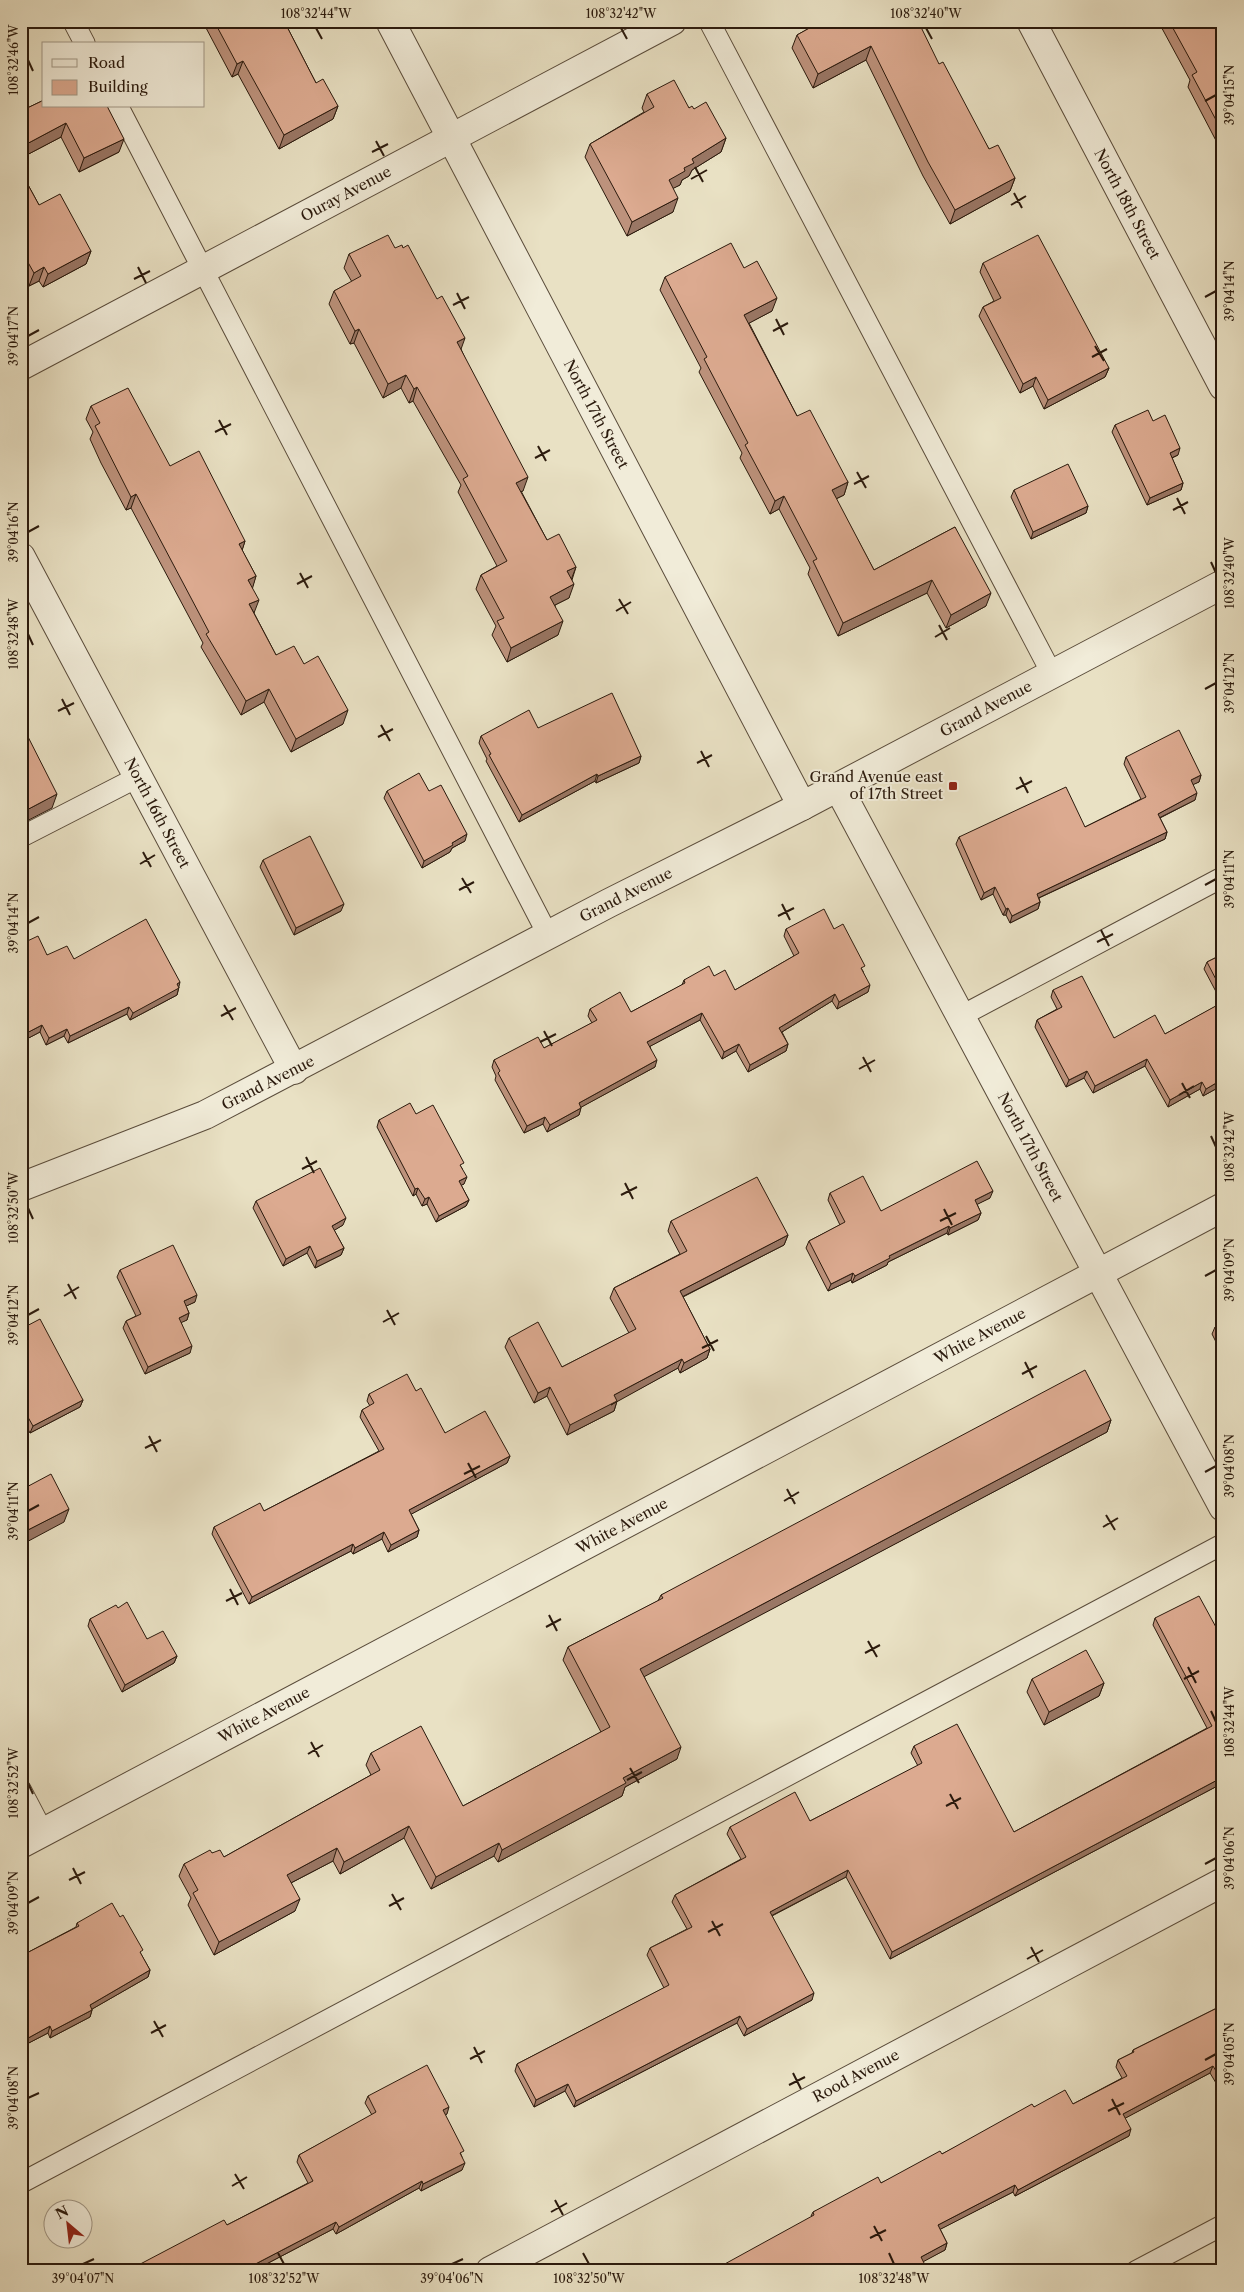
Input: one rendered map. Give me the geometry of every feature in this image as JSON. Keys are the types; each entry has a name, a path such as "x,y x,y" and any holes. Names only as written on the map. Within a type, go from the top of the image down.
{"street":[{"name":"North 17th Street","path":"390,21 802,806"},
{"name":"Ouray Avenue","path":"21,366 672,21"},
{"name":"North 18th Street","path":"1031,21 1223,386"},
{"name":"North 16th Street","path":"21,557 294,1070"},
{"name":"Grand Avenue","path":"21,1187 205,1115 294,1070 548,935 802,806 1223,584"},
{"name":"North 17th Street","path":"838,787 1223,1507"},
{"name":"White Avenue","path":"32,1838 1223,1207"},
{"name":"Rood Avenue","path":"490,2271 1223,1882"}],"lane":[{"path":"73,21 84,42"},
{"path":"710,21 1052,674"},
{"path":"119,108 548,935"},
{"path":"21,837 138,777"},
{"path":"961,1016 1223,877"},
{"path":"21,2183 1223,1544"},
{"path":"21,1790 32,1838"},
{"path":"1136,2271 1223,2225"}],"building":[{"path":"214,21 284,21 316,83 323,79 338,106 284,135 243,61 237,64"},
{"path":"822,21 918,21 939,64 943,62 989,149 998,145 1015,178 955,210 928,162 871,46 818,74 797,35"},
{"path":"1169,21 1223,21 1223,133 1192,75 1197,72"},
{"path":"674,80 689,108 692,106 694,109 706,102 726,138 692,159 694,163 684,168 685,171 669,180 678,198 632,222 590,144 654,107 647,94"},
{"path":"42,101 42,108 108,108 124,139 84,158 66,123 21,147 21,111"},
{"path":"21,172 39,205 60,194 91,251 48,274 44,267 34,273 21,250"},
{"path":"388,235 395,248 402,245 403,248 408,245 437,299 442,296 465,338 457,342 528,477 516,483 547,540 559,534 576,567 567,571 574,584 550,597 563,621 511,648 497,621 504,618 481,575 507,561 463,479 468,476 417,387 414,389 406,375 388,384 359,329 355,331 334,291 361,276 349,254"},
{"path":"1038,235 1109,368 1048,400 1036,377 1023,384 983,307 1001,298 983,263"},
{"path":"731,243 744,268 757,261 777,298 744,315 797,416 810,410 848,482 832,490 874,570 955,527 991,593 951,615 932,580 843,623 813,561 817,559 784,496 775,501 745,445 748,443 704,359 707,357 665,277"},
{"path":"128,388 170,466 199,451 245,541 239,544 256,576 248,580 259,600 249,604 276,655 294,646 304,664 318,656 348,710 296,739 269,689 246,701 206,634 209,632 136,494 131,497 95,426 100,423 91,406"},
{"path":"1148,410 1153,421 1165,415 1180,448 1170,453 1183,483 1150,498 1115,425"},
{"path":"1068,464 1088,506 1033,532 1014,490"},
{"path":"612,693 641,756 598,776 597,774 522,815 489,755 491,754 481,736 529,710 538,728"},
{"path":"21,723 57,794 21,813"},
{"path":"1179,730 1201,775 1191,780 1197,793 1158,814 1167,832 1037,894 1040,902 1012,916 1008,908 1006,909 995,887 984,893 959,837 1066,787 1085,827 1146,797 1126,757"},
{"path":"419,773 429,791 441,785 467,834 452,843 453,845 424,861 387,791"},
{"path":"310,836 344,904 296,928 263,860"},
{"path":"824,909 834,929 843,924 865,966 861,968 870,985 839,1002 835,994 779,1028 788,1044 750,1065 739,1044 724,1052 702,1013 647,1042 657,1060 579,1103 581,1108 550,1125 545,1117 527,1126 498,1073 500,1071 494,1060 538,1037 544,1048 597,1020 590,1009 620,992 631,1012 685,983 684,980 709,966 714,976 725,970 735,990 799,953 786,929"},
{"path":"146,919 180,982 177,984 179,988 133,1013 129,1007 70,1036 67,1029 49,1038 42,1025 21,1036 21,944 38,936 47,955 67,946 74,959"},
{"path":"1223,954 1223,993 1207,962"},
{"path":"1082,976 1114,1038 1155,1015 1165,1034 1223,1002 1223,1079 1206,1089 1202,1082 1170,1100 1147,1059 1095,1086 1087,1071 1069,1080 1037,1020 1062,1007 1053,990"},
{"path":"410,1103 416,1114 433,1105 464,1163 460,1165 467,1177 459,1181 469,1200 439,1216 429,1197 425,1199 418,1188 415,1189 379,1120"},
{"path":"977,1161 993,1191 975,1200 981,1213 950,1228 949,1226 889,1256 890,1258 855,1276 853,1273 831,1284 809,1241 845,1222 830,1193 863,1176 881,1211"},
{"path":"320,1168 346,1218 332,1226 344,1248 317,1261 310,1246 286,1259 256,1201"},
{"path":"757,1177 788,1235 680,1291 710,1349 684,1363 682,1359 614,1395 617,1401 570,1425 550,1387 538,1393 509,1338 538,1322 562,1367 636,1329 614,1288 687,1251 671,1221"},
{"path":"173,1245 197,1295 184,1301 189,1313 179,1318 192,1346 148,1367 126,1321 141,1314 120,1270"},
{"path":"40,1319 83,1400 33,1426 21,1405 21,1329"},
{"path":"1223,1323 1223,1348 1215,1327"},
{"path":"1085,1370 1111,1420 640,1669 681,1747 623,1778 626,1783 502,1850 499,1843 436,1877 409,1826 344,1862 337,1848 287,1875 300,1899 219,1942 193,1893 198,1890 184,1864 210,1850 212,1853 220,1850 224,1857 380,1770 371,1753 421,1726 463,1806 610,1727 568,1647 663,1598 661,1595"},
{"path":"407,1374 416,1391 421,1388 445,1433 485,1411 510,1456 409,1510 419,1530 391,1545 384,1532 355,1548 353,1544 252,1597 214,1527 260,1503 264,1511 384,1449 362,1410 374,1403 369,1394"},
{"path":"51,1474 69,1509 22,1533 21,1490"},
{"path":"1199,1596 1223,1640 1223,1777 892,1952 848,1870 770,1912 814,1993 747,2029 740,2016 576,2101 568,2084 536,2100 517,2064 669,1985 650,1948 692,1927 675,1895 746,1857 730,1827 795,1792 810,1821 922,1763 914,1746 957,1724 1014,1832 1212,1726 1155,1618"},
{"path":"127,1602 147,1639 163,1631 177,1656 125,1685 90,1619 116,1605 118,1608"},
{"path":"1086,1650 1104,1683 1049,1712 1032,1679"},
{"path":"112,1903 120,1917 123,1915 143,1950 140,1952 150,1970 90,2005 92,2010 52,2031 50,2026 21,2042 21,1970 25,1968 21,1961 21,1956 79,1926 77,1923"},
{"path":"1223,2005 1223,2074 1219,2076 1213,2066 1123,2114 1131,2129 1018,2190 1015,2185 938,2225 947,2243 921,2257 928,2271 712,2271 814,2215 813,2212 878,2177 881,2183 940,2151 942,2154 1032,2104 1034,2107 1065,2090 1073,2104 1127,2076 1118,2060 1134,2052 1133,2050"},
{"path":"427,2065 449,2107 443,2110 464,2151 460,2153 465,2163 423,2184 422,2181 339,2227 336,2222 242,2271 127,2271 224,2220 227,2225 313,2181 299,2155 376,2112 368,2096"}],"place":[{"name":"Grand Avenue east of 17th Street","path":"953,786"}]}
